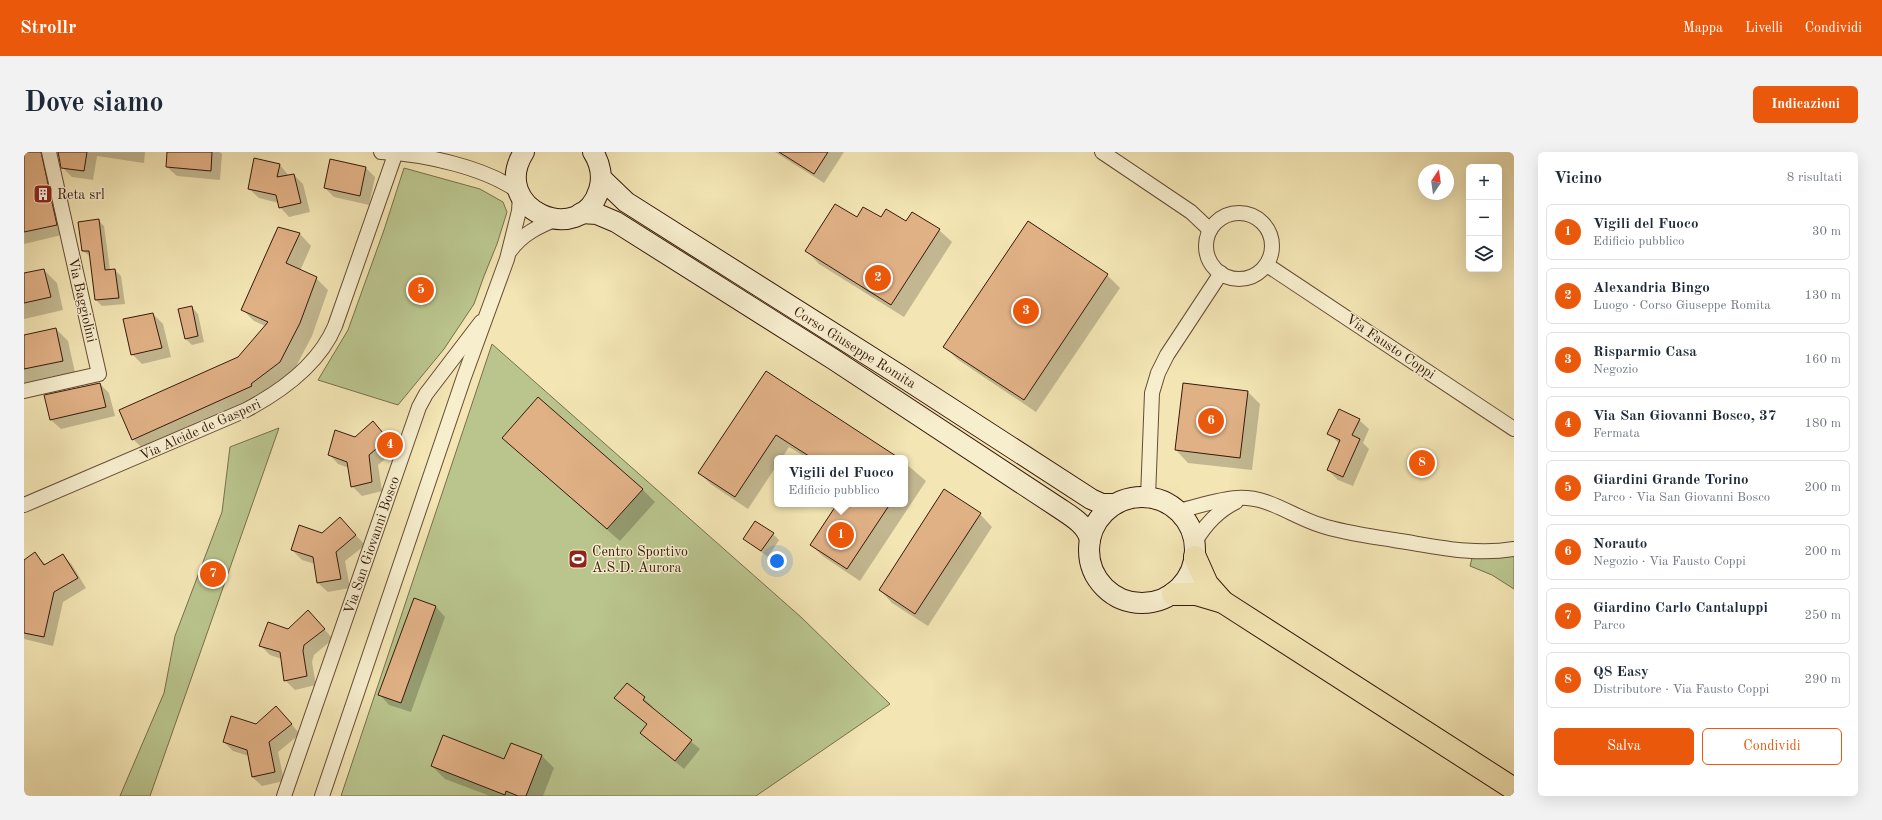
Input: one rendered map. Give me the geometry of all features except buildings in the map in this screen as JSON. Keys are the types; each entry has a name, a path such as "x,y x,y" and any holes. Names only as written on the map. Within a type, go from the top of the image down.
{"highway":[{"path":"1195,549 1207,584 1223,602 1514,789"},
{"path":"1172,594 1196,594 1223,602"}],"main road":[{"path":"524,152 517,170 516,180 520,193 534,211 545,217 557,219 570,218 581,213 595,198 597,161"},
{"name":"Corso Giuseppe Romita","path":"597,161 608,187 626,202 1091,499 1102,504 1115,504"},
{"name":"Corso Giuseppe Romita","path":"581,213 597,214 616,222 833,360 1059,508 1080,524 1087,532 1090,540"},
{"path":"1148,497 1164,501 1178,511 1188,523 1195,549 1191,571 1187,580 1172,594 1159,601 1144,603 1130,602 1116,596 1104,587 1094,573 1089,557 1090,540 1099,520 1115,504 1131,498 1148,497"}],"street":[{"name":"Via Baggiolini","path":"24,391 99,374 49,152"},
{"path":"381,152 396,152 459,165 500,181 520,193 519,211 507,259"},
{"name":"Via Alcide de Gasperi","path":"24,505 234,416 267,399 294,378 318,354 333,332 396,152"},
{"path":"1102,152 1191,212 1210,230"},
{"path":"1236,212 1247,213 1257,217 1265,224 1271,234 1273,244 1272,255 1267,265 1260,272 1251,277 1240,279 1230,278 1220,273 1211,263 1206,249 1210,230 1217,221 1226,215 1236,212"},
{"path":"507,259 513,247 523,237 539,227 557,219"},
{"name":"Via San Giovanni Bosco","path":"322,796 464,378 507,259"},
{"name":"Via Fausto Coppi","path":"1267,265 1514,428"},
{"path":"1148,497 1152,393 1158,373 1166,355 1220,273"},
{"name":"Via San Giovanni Bosco","path":"284,796 419,407 426,394 489,310"},
{"path":"1178,511 1237,498 1246,498 1272,503 1312,523 1338,530 1466,552 1488,553 1514,549"},
{"path":"1195,549 1204,528 1221,511 1246,498"}],"green space":[{"path":"404,168 480,189 503,202 507,212 497,244 474,304 444,349 398,405 318,380 348,330 384,230"},
{"name":"Centro Sportivo A.S.D. Aurora","path":"492,344 802,618 890,704 756,796 341,796"},
{"path":"279,428 150,796 120,796 164,693 175,636 222,512 230,447"},
{"path":"1514,555 1514,589 1492,575 1470,566 1472,558"}],"place":[{"name":"Reta srl","path":"43,194"},
{"name":"Alexandria Bingo","path":"878,278"},
{"name":"Giardini Grande Torino","path":"421,290"},
{"name":"Risparmio Casa","path":"1026,311"},
{"name":"Norauto","path":"1211,421"},
{"name":"Via San Giovanni Bosco, 37","path":"390,445"},
{"name":"Q8 Easy","path":"1422,463"},
{"name":"Vigili del Fuoco","path":"841,535"},
{"name":"Centro Sportivo A.S.D. Aurora","path":"578,559"},
{"name":"Giardino Carlo Cantaluppi","path":"213,574"}]}
